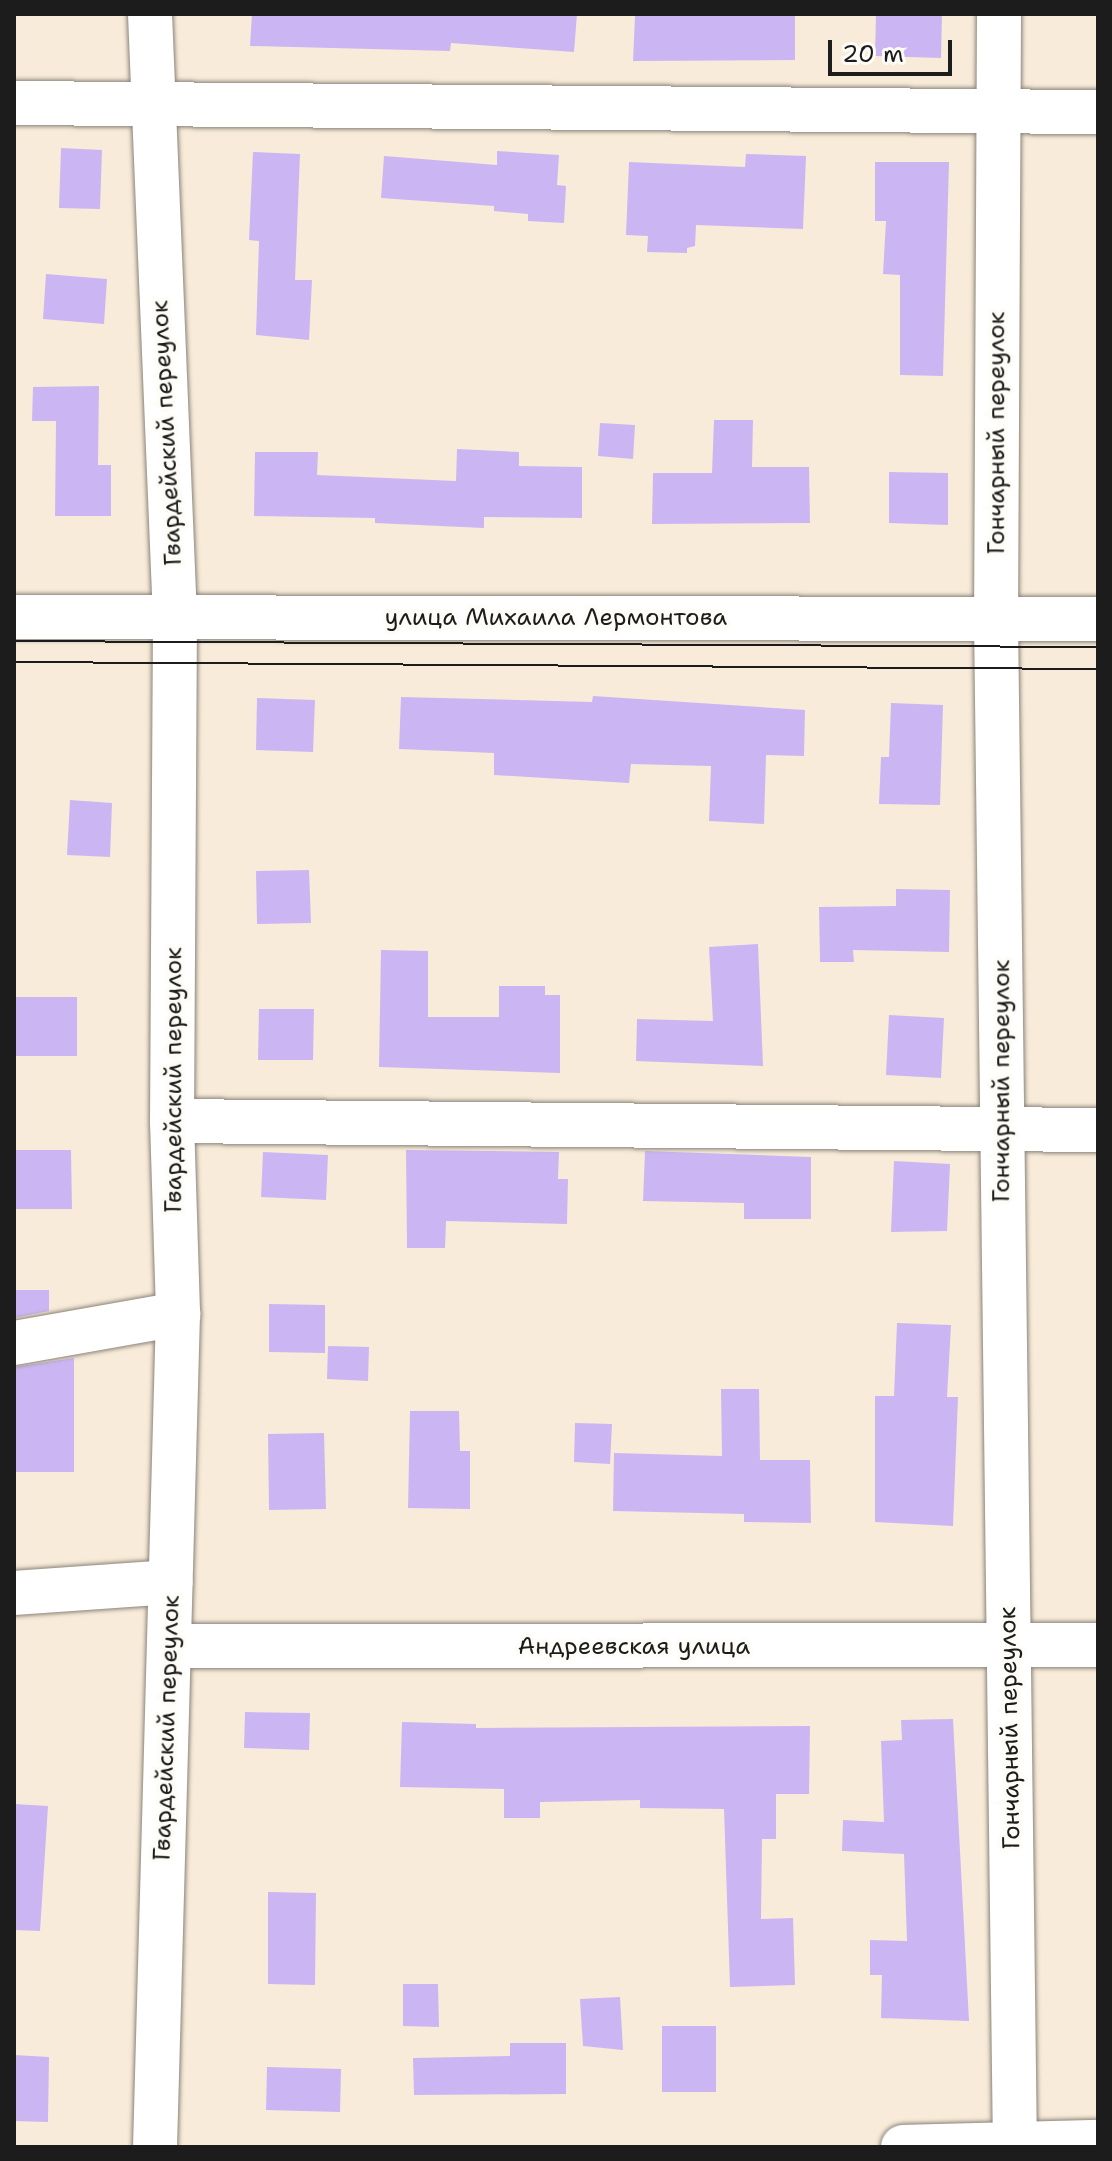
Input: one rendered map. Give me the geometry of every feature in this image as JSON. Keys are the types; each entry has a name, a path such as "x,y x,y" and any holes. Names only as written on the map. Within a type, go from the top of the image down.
{"street":[{"name":"Гвардейский переулок","path":"150,14 151,103 175,618 172,1121 178,1314 155,2147"},
{"name":"Гончарный переулок","path":"999,14 996,619 1014,2146"},
{"path":"14,103 1098,112"},
{"name":"улица Михаила Лермонтова","path":"14,617 1098,619"},
{"path":"172,1121 1098,1130"},
{"path":"14,1343 178,1314"},
{"path":"14,1593 171,1582"},
{"name":"Андреевская улица","path":"169,1646 1098,1645"},
{"path":"903,2147 1098,2142"}],"building":[{"path":"252,14 577,14 574,52 451,43 450,51 250,46"},
{"path":"795,14 795,60 633,61 635,16"},
{"path":"876,14 942,14 941,58 875,56"},
{"path":"61,148 102,150 100,209 59,208"},
{"path":"497,151 559,155 557,185 566,186 564,223 528,221 528,214 494,211 494,206 381,198 384,156 497,165"},
{"path":"253,152 300,154 295,280 312,280 309,340 256,335 259,241 249,240"},
{"path":"746,154 806,156 803,229 696,225 695,246 687,248 687,253 647,252 648,236 626,235 629,162 745,167"},
{"path":"875,162 949,162 943,376 900,375 900,275 883,274 886,221 875,221"},
{"path":"46,274 107,279 104,324 43,319"},
{"path":"99,386 98,465 111,465 111,516 55,516 56,421 32,421 33,387"},
{"path":"714,420 753,420 752,467 809,467 810,523 652,524 653,473 712,473"},
{"path":"600,423 635,425 633,459 598,456"},
{"path":"457,449 519,452 519,466 582,467 582,518 484,517 484,528 375,523 375,518 254,516 255,452 318,452 317,475 456,481"},
{"path":"889,472 948,473 948,525 889,523"},
{"path":"593,696 805,710 804,756 766,755 764,824 709,821 711,766 631,764 629,783 494,775 494,753 399,749 401,697 592,702"},
{"path":"257,698 315,700 313,752 256,750"},
{"path":"891,703 943,705 940,805 879,804 881,757 889,757"},
{"path":"70,800 112,803 110,857 67,855"},
{"path":"309,870 311,923 257,924 256,871"},
{"path":"896,889 950,890 949,952 853,950 854,962 820,962 819,907 896,906"},
{"path":"758,944 763,1066 636,1061 637,1019 713,1021 709,947"},
{"path":"381,950 428,951 428,1017 499,1017 499,986 545,986 545,995 560,995 560,1073 379,1067"},
{"path":"14,997 77,997 77,1056 14,1056"},
{"path":"259,1009 314,1009 313,1060 258,1060"},
{"path":"889,1015 944,1018 941,1078 886,1075"},
{"path":"14,1150 71,1150 72,1209 14,1209"},
{"path":"406,1150 559,1152 558,1179 568,1179 567,1224 446,1221 445,1248 407,1248"},
{"path":"645,1151 811,1157 811,1219 744,1219 744,1203 643,1201"},
{"path":"263,1152 328,1155 326,1200 261,1197"},
{"path":"894,1161 950,1164 947,1231 891,1232"},
{"path":"14,1290 49,1290 49,1311 14,1318"},
{"path":"269,1304 325,1305 325,1353 269,1352"},
{"path":"897,1323 951,1325 947,1397 958,1397 953,1526 875,1522 875,1396 894,1396"},
{"path":"328,1346 369,1347 368,1381 327,1379"},
{"path":"74,1358 74,1472 14,1472 14,1367"},
{"path":"721,1389 759,1389 760,1460 810,1460 811,1523 744,1522 744,1514 613,1511 614,1453 722,1456"},
{"path":"410,1411 459,1411 460,1451 470,1451 470,1509 408,1508"},
{"path":"575,1423 612,1424 610,1464 574,1462"},
{"path":"324,1433 326,1509 269,1510 268,1434"},
{"path":"245,1712 310,1713 309,1750 244,1748"},
{"path":"953,1719 969,2021 881,2018 882,1975 870,1975 870,1940 907,1941 904,1854 842,1851 843,1820 884,1822 881,1741 902,1740 901,1720"},
{"path":"402,1722 476,1724 476,1728 810,1726 809,1794 776,1794 776,1839 762,1839 761,1919 793,1918 795,1985 730,1987 724,1809 640,1808 640,1800 540,1802 540,1818 504,1818 504,1789 400,1787"},
{"path":"14,1804 48,1806 40,1931 14,1930"},
{"path":"268,1892 316,1893 315,1985 268,1984"},
{"path":"403,1984 438,1984 439,2027 403,2026"},
{"path":"620,1997 623,2050 583,2046 580,1999"},
{"path":"662,2026 716,2026 716,2092 662,2092"},
{"path":"510,2043 566,2043 566,2094 414,2095 413,2058 510,2056"},
{"path":"14,2055 49,2057 48,2122 14,2121"},
{"path":"267,2067 341,2069 340,2112 266,2110"}],"tram line":[{"path":"14,641 1098,647"},
{"path":"14,662 1098,669"}]}
